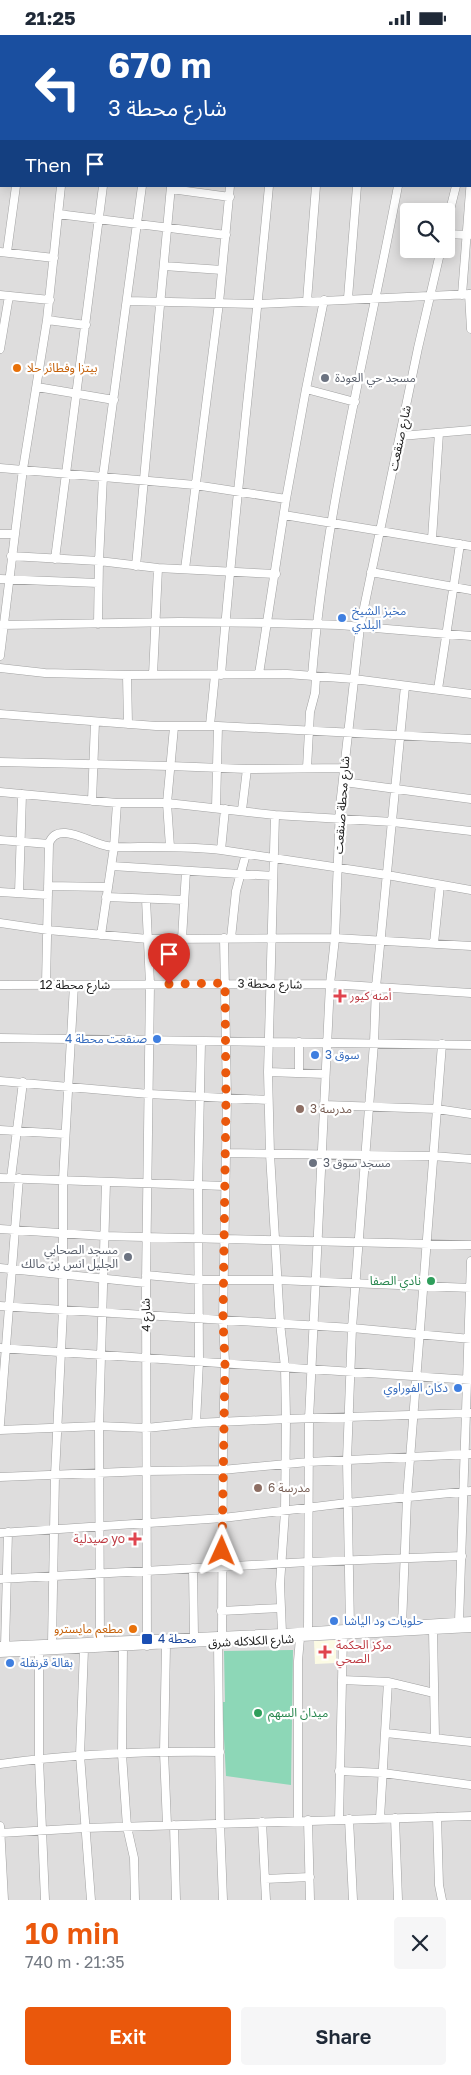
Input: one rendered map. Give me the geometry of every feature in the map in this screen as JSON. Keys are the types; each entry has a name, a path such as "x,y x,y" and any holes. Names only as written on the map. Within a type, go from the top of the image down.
{"street":[{"path":"16,187 4,252 54,258"},
{"path":"0,657 2,625 23,469 50,300 61,187"},
{"path":"55,559 104,187"},
{"path":"98,624 103,476 142,187"},
{"path":"185,569 219,303 230,187"},
{"path":"222,850 214,725 269,187"},
{"path":"307,301 316,187"},
{"path":"348,298 357,187"},
{"path":"307,768 310,712 315,693 316,624 331,523 398,187"},
{"path":"452,203 456,187"},
{"path":"471,187 467,294 471,329"},
{"path":"136,566 171,188 230,197"},
{"path":"58,214 167,226 226,235"},
{"path":"455,234 468,235"},
{"name":"شارع صنقعت","path":"360,627 439,258"},
{"path":"164,266 222,270"},
{"path":"127,301 258,303 467,294"},
{"path":"0,295 50,300"},
{"path":"0,349 9,295"},
{"path":"259,674 276,574 286,499 324,300"},
{"path":"47,320 86,325"},
{"path":"37,387 114,400"},
{"path":"306,389 355,401"},
{"path":"401,436 471,430"},
{"path":"432,539 439,433"},
{"path":"0,467 65,472 144,482 195,485 286,499"},
{"path":"284,515 471,546"},
{"path":"0,534 14,534"},
{"path":"438,689 460,544"},
{"path":"11,557 99,561 158,568 276,574"},
{"path":"153,675 158,568"},
{"path":"371,572 471,590"},
{"path":"0,579 98,583"},
{"path":"2,625 156,622 316,624 471,636"},
{"name":"شارع محطة صنقعت","path":"308,1631 309,1419 330,984 335,938 340,819 347,733 360,627"},
{"path":"0,668 45,673 314,676 354,679 471,694"},
{"path":"127,675 128,724"},
{"path":"350,1628 347,1418 352,1328 374,1043 376,987 405,685"},
{"path":"0,714 174,727 214,725 308,732 471,739"},
{"path":"92,801 95,722"},
{"path":"170,847 167,803 174,727"},
{"path":"0,762 170,765 217,769 345,768"},
{"path":"242,810 246,769"},
{"path":"344,782 471,799"},
{"path":"0,792 117,803 167,803 275,815 393,822 471,831"},
{"path":"19,893 22,794"},
{"path":"101,935 112,867 117,803"},
{"path":"275,815 267,1042 270,1153 280,1323 285,1367 286,1465 281,1564 282,1633"},
{"path":"46,984 49,844 54,836 64,833 80,836 94,843 114,847 170,847 222,850 388,875 471,890"},
{"path":"0,840 49,844"},
{"path":"223,1900 220,1823 220,1639 225,1363 223,1320 226,1153 225,983 228,939 236,891 246,854"},
{"path":"112,867 273,876"},
{"path":"182,939 186,871"},
{"path":"434,943 440,885"},
{"path":"48,886 108,887"},
{"path":"0,893 48,895"},
{"path":"106,897 184,900"},
{"name":"شارع 4","path":"146,899 150,984 146,1237 147,1643"},
{"path":"0,923 48,930 148,939 335,938 471,946"},
{"name":"شارع محطة 12","path":"0,985 150,984"},
{"name":"شارع محطة 3","path":"150,984 330,984 471,993"},
{"path":"52,1644 54,1528 63,1310 63,1180 74,985"},
{"path":"0,1038 471,1045"},
{"path":"196,1423 199,1361 198,1185 201,1042"},
{"path":"299,1042 299,1073"},
{"path":"402,1625 407,1498 418,1377 426,1244 442,1044"},
{"path":"268,1072 326,1074"},
{"path":"0,1081 149,1094 268,1100"},
{"path":"11,1178 23,1082"},
{"path":"324,1105 437,1109 471,1114"},
{"path":"0,1130 65,1135"},
{"path":"226,1153 433,1156 471,1159"},
{"path":"0,1178 225,1186"},
{"path":"0,1424 3,1348 10,1307 20,1178"},
{"path":"100,1642 99,1426 106,1182"},
{"path":"0,1229 104,1236 471,1245"},
{"path":"458,1622 468,1491 471,1261"},
{"path":"0,1268 63,1273 102,1279 278,1280 470,1288"},
{"path":"0,1306 352,1328 470,1339"},
{"path":"3,1348 100,1353 469,1380"},
{"path":"0,1430 99,1426 146,1428 196,1423 286,1419 468,1414"},
{"path":"0,1477 222,1470 308,1462 468,1454"},
{"path":"2,1646 4,1532 223,1518 468,1491"},
{"path":"4,1579 147,1570 462,1555"},
{"path":"193,1568 194,1637"},
{"path":"221,1611 281,1608"},
{"name":"شارع الكلاكله شرق","path":"2,1646 100,1642 166,1645 282,1633 471,1621"},
{"name":"شارع الكلاكله شرق","path":"0,1653 123,1647 194,1637 220,1639 300,1638 471,1628"},
{"path":"433,1630 435,1738"},
{"path":"339,1820 343,1635"},
{"path":"298,1821 298,1656 300,1638"},
{"path":"166,1645 164,1752 176,1900"},
{"path":"123,1647 122,1754 127,1827 134,1858 135,1900"},
{"path":"84,1649 80,1755 85,1828 89,1851 91,1900"},
{"path":"39,1651 39,1759 45,1900"},
{"path":"342,1680 388,1682 434,1693"},
{"path":"380,1818 388,1682"},
{"path":"386,1733 471,1742"},
{"path":"0,1764 80,1755 220,1752"},
{"path":"339,1771 383,1773 471,1785"},
{"path":"0,1833 220,1823 471,1816"},
{"path":"438,1817 438,1861 442,1900"},
{"path":"395,1818 398,1900"},
{"path":"349,1819 353,1900"},
{"path":"308,1820 310,1900"},
{"path":"262,1822 266,1900"},
{"path":"0,1826 4,1900"},
{"path":"265,1879 310,1877"}],"shaded area":[{"path":"0,187 471,187 471,1900 0,1900"},
{"name":"مركز الحكمة الصحي","path":"336,1640 336,1663 315,1664 314,1641"}],"green space":[{"name":"ميدان السهم","path":"293,1650 291,1785 226,1776 222,1702 225,1702 224,1651"}],"place":[{"name":"بيتزا وفطائر حلا","path":"17,368"},
{"name":"مسجد حي العودة","path":"325,378"},
{"name":"مخبز الشيخ البلدي","path":"342,618"},
{"name":"أمنه كيور","path":"340,996"},
{"name":"صنقعت محطة 4","path":"157,1039"},
{"name":"سوق 3","path":"315,1055"},
{"name":"مدرسة 3","path":"300,1109"},
{"name":"مسجد سوق 3","path":"313,1163"},
{"name":"مسجد الصحابي الجليل انس بن مالك","path":"128,1257"},
{"name":"نادي الصفا","path":"431,1281"},
{"name":"دكان الفوراوي","path":"458,1388"},
{"name":"مدرسة 6","path":"258,1488"},
{"name":"صيدلية yo","path":"135,1539"},
{"name":"حلويات ود الياشا","path":"334,1621"},
{"name":"مطعم مايسترو","path":"133,1629"},
{"name":"محطة 4","path":"147,1639"},
{"name":"مركز الحكمة الصحي","path":"325,1652"},
{"name":"بقالة قرنفلة","path":"10,1663"},
{"name":"ميدان السهم","path":"258,1713"}],"route":[{"path":"169,984 225,983 224,1042 226,1098 223,1320 225,1363 222,1551"}]}
